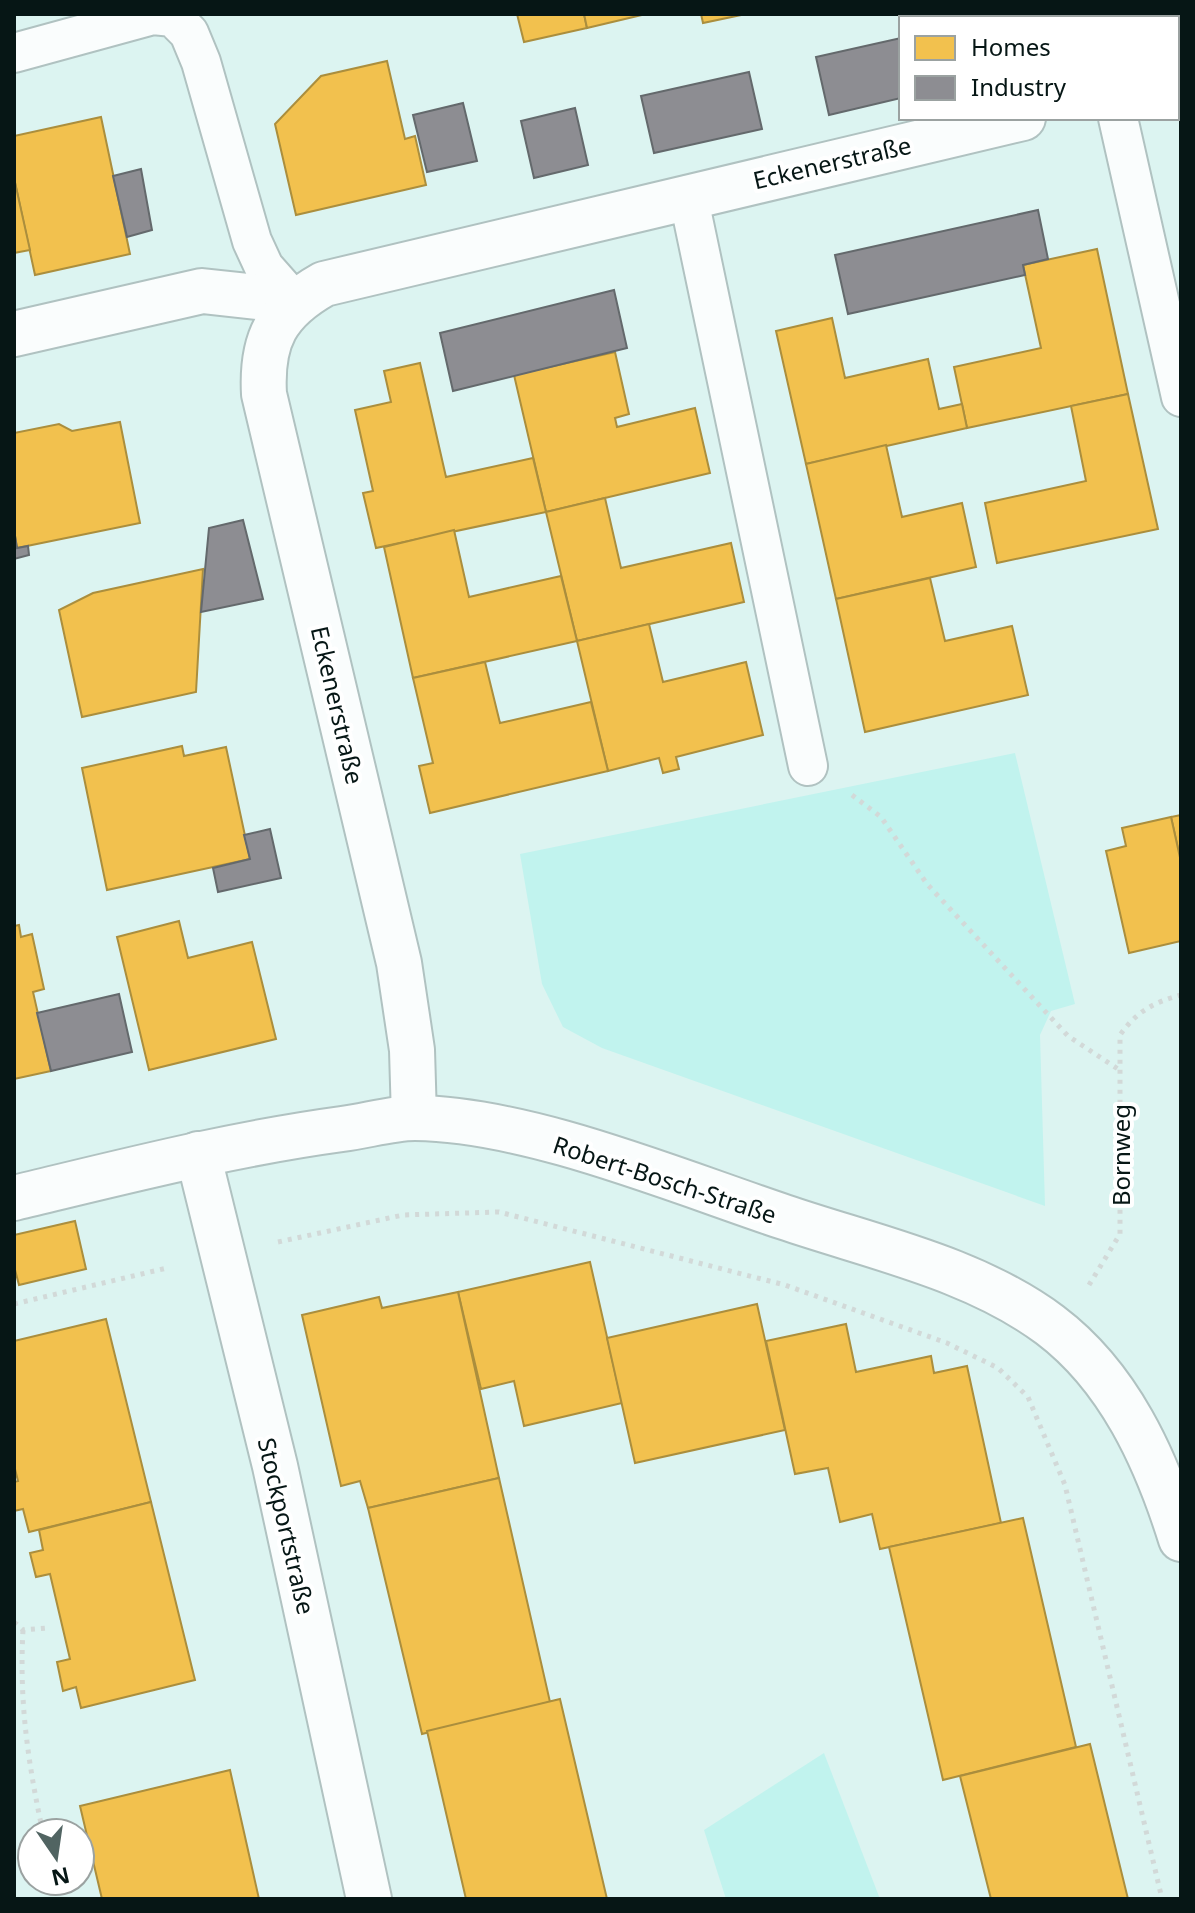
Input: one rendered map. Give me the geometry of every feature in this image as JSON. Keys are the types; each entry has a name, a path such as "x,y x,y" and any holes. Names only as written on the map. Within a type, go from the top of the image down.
{"street":[{"name":"Eckenerstraße","path":"414,1118 412,1050 399,963 264,394 262,360 277,324 294,301 324,284 688,195 1014,120"},
{"path":"14,334 202,291 294,301"},
{"name":"Robert-Bosch-Straße","path":"14,1198 198,1154 414,1118 475,1125 595,1154 979,1283 1063,1336 1105,1380 1140,1431 1166,1490 1181,1539"},
{"name":"Stockportstraße","path":"198,1154 275,1466 369,1899"}],"lane":[{"path":"14,53 153,15 173,17 189,33 201,62 252,241 264,267 294,301"},
{"path":"1118,120 1181,397"},
{"path":"688,195 808,766"}],"path":[{"path":"808,766 881,817 927,884 1057,1025 1121,1071"},
{"name":"Bornweg","path":"1063,1336 1120,1234 1120,1035 1133,1016 1152,1004 1181,995"},
{"path":"14,1304 403,1215 499,1212 785,1285 947,1343 998,1368 1028,1397 1065,1485 1162,1899"},
{"path":"14,1622 23,1630 48,1628"},
{"path":"23,1630 20,1691 30,1773 40,1817"}],"shaded area":[{"path":"1015,753 1075,1004 1051,1011 1040,1035 1045,1206 602,1048 563,1027 542,984 520,854"},
{"path":"824,1753 880,1899 726,1899 704,1830"}],"building: Homes":[{"path":"517,14 584,14 587,28 524,42"},
{"path":"584,14 646,14 587,28"},
{"path":"701,14 746,14 703,23"},
{"path":"387,61 405,139 415,136 426,185 296,215 275,124 321,76"},
{"path":"101,117 130,254 35,275 14,178 14,136"},
{"path":"14,178 30,250 14,253"},
{"path":"1097,249 1128,394 967,428 954,367 1041,348 1023,265"},
{"path":"832,318 845,378 928,359 939,409 962,404 967,428 806,464 776,331"},
{"path":"615,352 629,414 615,418 617,427 695,408 710,473 546,512 514,375"},
{"path":"420,363 446,477 533,458 546,512 376,548 363,493 373,491 355,410 391,402 384,371"},
{"path":"1128,394 1158,529 997,563 985,503 1086,481 1071,406"},
{"path":"120,422 140,523 17,548 14,530 14,433 59,424 72,431"},
{"path":"886,445 902,517 962,503 976,567 836,599 806,464"},
{"path":"605,498 621,568 731,543 744,602 577,641 546,512"},
{"path":"454,530 469,597 561,576 577,641 413,678 384,547"},
{"path":"203,569 196,692 82,717 59,610 93,593"},
{"path":"930,578 945,641 1012,626 1028,695 865,732 836,599"},
{"path":"649,624 663,682 746,662 763,735 676,757 679,769 663,773 659,758 608,771 577,641"},
{"path":"485,662 500,723 591,702 608,771 430,813 419,766 433,763 413,678"},
{"path":"182,746 184,756 226,747 250,859 107,890 82,768"},
{"path":"1181,815 1181,862 1171,817"},
{"path":"1171,817 1181,862 1181,941 1129,953 1106,851 1126,846 1122,828"},
{"path":"179,921 188,958 252,942 276,1039 149,1070 117,937"},
{"path":"19,925 21,937 32,934 44,989 33,992 51,1071 14,1079 14,926"},
{"path":"75,1221 86,1269 19,1285 14,1266 14,1235"},
{"path":"590,1262 622,1403 524,1426 514,1381 481,1389 458,1292"},
{"path":"458,1292 499,1478 368,1508 360,1481 341,1486 302,1315 379,1297 382,1308"},
{"path":"757,1304 785,1430 635,1463 607,1338"},
{"path":"106,1319 151,1502 29,1532 23,1509 14,1511 14,1482 18,1481 14,1465 14,1341"},
{"path":"846,1324 856,1372 931,1356 934,1373 967,1366 1001,1523 880,1549 872,1514 840,1522 828,1468 795,1474 766,1341"},
{"path":"499,1478 550,1702 422,1734 368,1508"},
{"path":"151,1502 195,1680 81,1708 76,1687 63,1691 57,1662 70,1659 50,1574 36,1577 30,1553 43,1550 39,1530"},
{"path":"1023,1518 1076,1747 943,1780 889,1547"},
{"path":"560,1699 607,1899 466,1899 427,1731"},
{"path":"1090,1744 1128,1899 991,1899 960,1776"},
{"path":"230,1770 259,1899 102,1899 96,1874 96,1817 83,1817 80,1806"}],"building: Industry":[{"path":"1104,14 1104,16 1009,16"},
{"path":"899,38 899,98 829,115 816,57"},
{"path":"749,72 762,129 654,153 641,96"},
{"path":"463,103 477,161 427,172 413,115"},
{"path":"575,108 588,165 534,178 521,121"},
{"path":"141,169 152,230 127,237 113,176"},
{"path":"1038,210 1048,259 1023,265 1025,275 848,314 835,255"},
{"path":"614,290 627,348 453,391 440,333"},
{"path":"243,520 263,599 201,612 209,528"},
{"path":"14,530 17,548 28,546 29,555 14,559"},
{"path":"270,829 281,878 218,892 213,868 250,859 244,835"},
{"path":"119,994 132,1052 51,1071 37,1013"}]}
